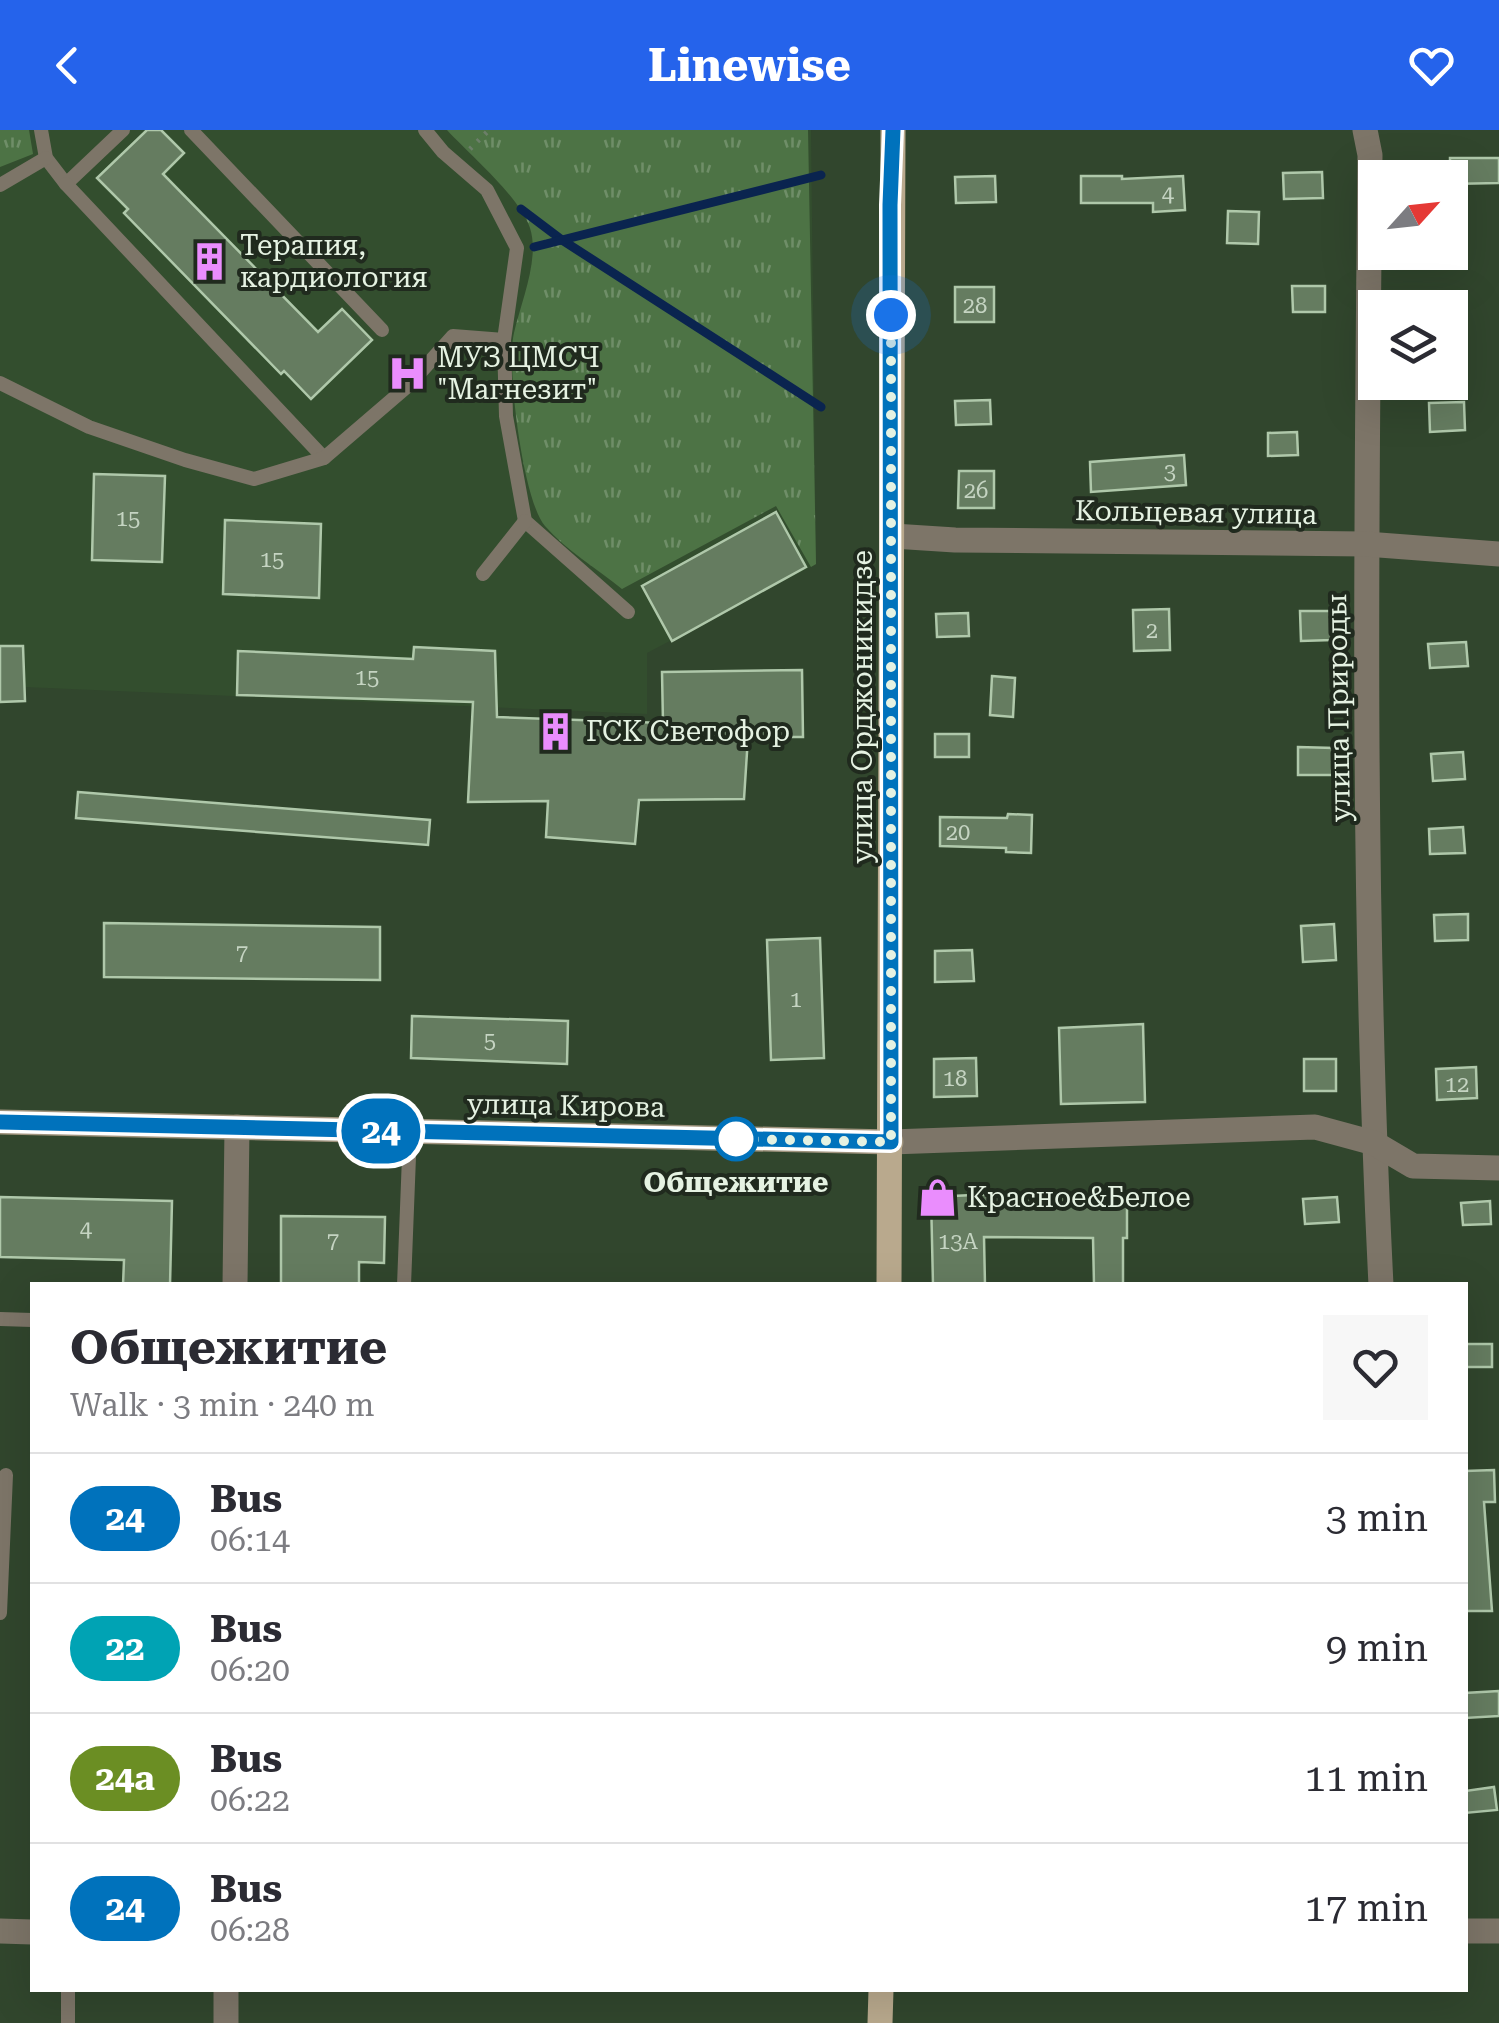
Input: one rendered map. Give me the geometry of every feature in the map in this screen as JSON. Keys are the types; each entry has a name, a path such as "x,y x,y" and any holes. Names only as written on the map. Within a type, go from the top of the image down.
{"main road":[{"name":"улица Орджоникидзе","path":"890,1282 893,130"},
{"name":"улица Кирова","path":"0,1122 891,1142"},
{"path":"880,1992 880,2023"}],"street":[{"name":"улица Природы","path":"1365,130 1370,155 1366,544 1374,1144 1381,1282"},
{"name":"Кольцевая улица","path":"892,536 1366,544 1499,554"},
{"path":"235,1282 237,1127"},
{"path":"891,1142 1315,1127 1374,1144 1414,1166 1499,1168"},
{"path":"0,1931 30,1932"},
{"path":"1468,1931 1499,1931"},
{"path":"226,1992 226,2023"}],"lane":[{"path":"41,130 46,158 66,184 324,458"},
{"path":"66,184 122,130"},
{"path":"191,130 382,330"},
{"path":"424,130 487,190 517,248 504,340 506,416 525,521 628,612"},
{"path":"0,185 46,158"},
{"path":"0,382 90,427 254,479 324,458 410,385 453,336 504,340"},
{"path":"483,574 525,521"},
{"path":"404,1282 410,1131"},
{"path":"0,1319 30,1320"},
{"path":"0,1613 6,1475"},
{"path":"68,1992 68,2023"}],"path":[{"path":"456,163 489,130"}],"shaded area":[{"name":"МУЗ ЦМСЧ \"Магнезит\"","path":"0,130 811,130 816,564 647,653 647,714 25,687 24,645 0,645"}],"green space":[{"path":"0,130 29,130 33,154 0,167"},
{"path":"447,130 808,130 816,564 811,567 776,506 622,589 545,526 523,463 512,374 514,333 533,253 530,228 505,190"}],"building":[{"name":"Терапия, кардиология","path":"147,130 161,130 184,153 163,174 318,332 342,309 372,340 311,399 284,371 281,374 124,213 128,209 97,178"},
{"path":"1499,158 1499,183 1468,184 1468,160 1450,160"},
{"path":"1322,172 1323,198 1284,199 1283,173"},
{"path":"995,176 996,202 956,203 955,177"},
{"path":"1081,176 1183,176 1185,210 1153,212 1153,203 1081,203"},
{"path":"1228,211 1259,212 1258,244 1227,243"},
{"path":"1292,286 1325,286 1325,312 1293,312"},
{"path":"955,287 994,287 994,322 955,322"},
{"path":"990,400 991,424 956,425 955,401"},
{"path":"1464,402 1465,430 1430,432 1429,403"},
{"path":"1297,432 1298,455 1268,456 1268,433"},
{"path":"1184,455 1186,485 1091,492 1090,462"},
{"path":"959,471 994,471 994,508 958,508"},
{"path":"94,474 165,476 162,562 92,560"},
{"path":"776,512 806,567 672,641 642,586"},
{"path":"225,520 321,524 319,598 223,594"},
{"path":"1169,609 1170,650 1134,651 1133,610"},
{"path":"1300,611 1331,611 1332,640 1301,641"},
{"path":"968,613 969,636 937,637 936,614"},
{"path":"1466,642 1468,666 1430,668 1428,644"},
{"path":"0,646 23,646 25,701 0,702"},
{"path":"414,647 495,651 497,717 663,723 662,672 802,670 803,737 748,737 744,799 639,800 635,844 546,837 548,801 468,802 473,702 237,695 238,651 413,659"},
{"path":"992,676 1015,678 1013,717 990,715"},
{"path":"935,734 969,734 969,757 935,757"},
{"path":"1298,747 1334,748 1334,775 1298,775"},
{"path":"1463,752 1465,779 1433,781 1431,754"},
{"path":"78,792 430,820 428,845 76,818"},
{"path":"1008,814 1032,815 1031,853 1006,852 1006,848 940,846 940,817 1007,818"},
{"path":"1463,827 1465,853 1430,854 1429,829"},
{"path":"1468,914 1468,940 1435,941 1434,915"},
{"path":"104,923 380,927 380,980 104,977"},
{"path":"1334,924 1336,960 1303,962 1301,926"},
{"path":"820,938 824,1058 771,1060 767,940"},
{"path":"972,950 974,981 935,982 935,951"},
{"path":"412,1016 568,1021 567,1064 411,1058"},
{"path":"1143,1024 1145,1102 1061,1104 1059,1028"},
{"path":"976,1058 977,1096 934,1097 934,1059"},
{"path":"1304,1059 1336,1059 1336,1091 1304,1091"},
{"path":"1476,1067 1477,1098 1437,1100 1436,1069"},
{"path":"1127,1195 1123,1282 1094,1282 1093,1238 984,1237 985,1282 933,1282 931,1197"},
{"path":"0,1197 172,1201 170,1282 123,1282 124,1260 0,1257"},
{"path":"1337,1197 1339,1222 1305,1224 1303,1199"},
{"path":"1490,1201 1491,1224 1463,1225 1461,1203"},
{"path":"281,1216 385,1217 384,1263 359,1262 359,1282 281,1282"},
{"path":"1468,1344 1492,1344 1492,1367 1468,1367"},
{"path":"1494,1470 1495,1502 1484,1502 1492,1611 1468,1611 1468,1471"},
{"path":"1499,1691 1499,1716 1468,1718 1468,1693"},
{"path":"1494,1787 1497,1810 1468,1813 1468,1791"}],"waterway":[{"path":"534,247 821,175"},
{"path":"521,209 562,240 821,407"}],"bus line":[{"name":"24","path":"0,1122 891,1142 893,130"}],"place":[{"name":"Терапия, кардиология","path":"210,261"},
{"name":"МУЗ ЦМСЧ \"Магнезит\"","path":"407,373"},
{"name":"ГСК Светофор","path":"556,731"},
{"name":"Общежитие","path":"736,1139"},
{"name":"Красное&Белое","path":"937,1197"}],"route":[{"path":"736,1139 891,1142 891,315"}]}
